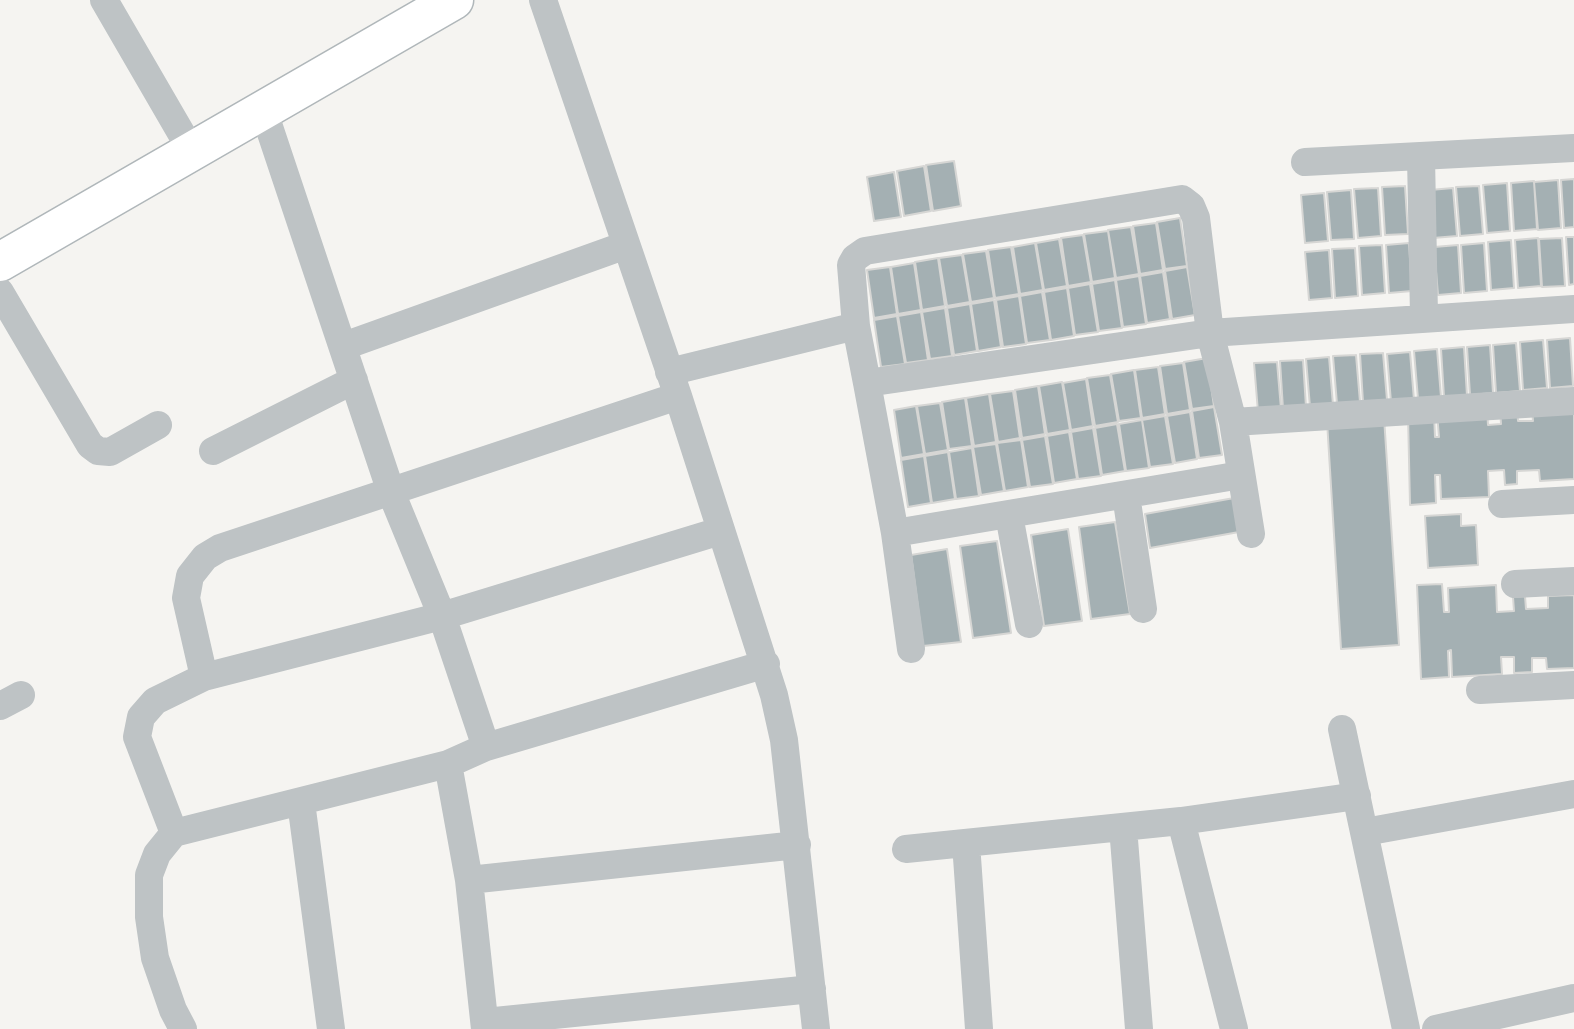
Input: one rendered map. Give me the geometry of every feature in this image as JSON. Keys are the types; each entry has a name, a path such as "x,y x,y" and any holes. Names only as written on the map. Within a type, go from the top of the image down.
{"main road":[{"path":"0,262 454,0"}],"street":[{"path":"104,0 191,150"},
{"path":"543,0 766,664 785,740 816,1029"},
{"path":"263,109 391,492 442,616 486,747"},
{"path":"1305,162 1574,148"},
{"path":"1421,156 1424,316"},
{"path":"911,649 895,533 856,326 851,265 855,258 865,251 1182,199 1191,206 1196,218 1210,333 1233,422 1251,534"},
{"path":"344,346 626,245"},
{"path":"0,292 90,445 98,451 110,452 158,425"},
{"path":"867,383 1210,333 1424,316 1574,309"},
{"path":"204,677 187,598 190,576 205,557 220,548 391,492 674,384 856,326"},
{"path":"212,451 354,380"},
{"path":"1233,422 1574,401"},
{"path":"895,533 1241,475"},
{"path":"1126,495 1143,609"},
{"path":"1502,504 1574,500"},
{"path":"1009,515 1028,624"},
{"path":"174,833 137,737 141,717 155,701 204,677 442,616 720,531"},
{"path":"1515,584 1574,581"},
{"path":"183,1029 173,1010 155,958 149,917 149,875 157,854 174,833 448,764 486,747 766,664"},
{"path":"1480,690 1574,685"},
{"path":"1342,729 1406,1029"},
{"path":"448,764 469,880 485,1025 811,989"},
{"path":"1365,832 1574,794"},
{"path":"906,849 1181,821 1357,796"},
{"path":"300,802 331,1029"},
{"path":"1181,821 1234,1029"},
{"path":"1124,827 1139,1029"},
{"path":"966,843 979,1029"},
{"path":"469,880 797,845"},
{"path":"1436,1029 1574,998"}],"building":[{"path":"954,161 961,206 933,211 926,165"},
{"path":"924,166 931,211 904,216 897,171"},
{"path":"894,172 901,217 874,221 867,177"},
{"path":"1574,179 1574,227 1564,228 1561,180"},
{"path":"1558,180 1561,228 1538,230 1534,182"},
{"path":"1534,181 1537,229 1514,231 1511,183"},
{"path":"1507,183 1510,231 1487,233 1483,185"},
{"path":"1405,186 1408,234 1385,235 1382,187"},
{"path":"1479,186 1483,234 1460,236 1456,187"},
{"path":"1378,188 1381,236 1358,238 1354,189"},
{"path":"1453,188 1457,236 1433,238 1430,190"},
{"path":"1351,190 1354,239 1331,240 1327,192"},
{"path":"1324,193 1328,241 1305,243 1301,195"},
{"path":"1180,218 1187,266 1165,269 1157,222"},
{"path":"1156,223 1163,270 1140,274 1133,226"},
{"path":"1131,227 1139,274 1116,278 1108,230"},
{"path":"1108,231 1115,278 1092,282 1084,234"},
{"path":"1083,235 1091,282 1068,286 1061,238"},
{"path":"1566,237 1574,237 1574,284 1569,285"},
{"path":"1538,238 1541,286 1518,288 1515,240"},
{"path":"1562,238 1565,286 1542,287 1539,239"},
{"path":"1059,239 1067,286 1044,290 1036,243"},
{"path":"1511,240 1514,288 1491,290 1488,242"},
{"path":"1035,243 1043,290 1020,294 1013,247"},
{"path":"1409,243 1412,291 1389,293 1386,245"},
{"path":"1484,243 1487,291 1464,293 1461,245"},
{"path":"1382,245 1385,293 1362,295 1359,246"},
{"path":"1458,245 1461,293 1438,295 1434,247"},
{"path":"1011,247 1019,294 995,298 988,250"},
{"path":"1355,248 1358,296 1335,298 1332,249"},
{"path":"1329,250 1332,298 1309,300 1305,252"},
{"path":"986,251 994,298 971,302 963,254"},
{"path":"962,255 970,302 947,306 939,258"},
{"path":"938,258 945,306 922,310 915,262"},
{"path":"914,263 921,310 898,314 891,267"},
{"path":"890,267 897,314 874,318 867,270"},
{"path":"1187,267 1195,315 1172,319 1165,271"},
{"path":"1163,272 1170,319 1147,323 1140,276"},
{"path":"1139,276 1146,324 1123,327 1116,280"},
{"path":"1115,280 1122,328 1099,331 1092,284"},
{"path":"1090,284 1098,332 1075,335 1068,288"},
{"path":"1067,288 1074,336 1051,340 1044,292"},
{"path":"1042,292 1050,340 1027,343 1020,296"},
{"path":"1019,296 1026,344 1003,347 996,300"},
{"path":"994,300 1001,347 978,351 971,304"},
{"path":"970,304 977,351 954,355 947,308"},
{"path":"945,308 952,356 930,359 922,312"},
{"path":"921,312 928,360 906,363 898,316"},
{"path":"897,316 905,364 881,367 874,320"},
{"path":"1570,338 1573,386 1550,388 1547,340"},
{"path":"1543,340 1547,388 1523,390 1520,342"},
{"path":"1516,343 1520,391 1496,393 1493,345"},
{"path":"1490,345 1493,393 1470,395 1467,347"},
{"path":"1464,347 1467,396 1444,397 1441,349"},
{"path":"1437,349 1441,397 1418,399 1414,351"},
{"path":"1410,352 1414,400 1391,402 1387,354"},
{"path":"1383,353 1387,400 1363,402 1360,354"},
{"path":"1356,355 1360,402 1337,404 1333,356"},
{"path":"1329,357 1333,405 1310,407 1306,359"},
{"path":"1207,358 1214,406 1192,409 1184,362"},
{"path":"1303,360 1306,407 1283,409 1280,361"},
{"path":"1277,362 1281,409 1258,412 1254,363"},
{"path":"1183,363 1190,410 1167,414 1160,366"},
{"path":"1158,367 1165,414 1142,418 1135,370"},
{"path":"1134,370 1141,418 1119,421 1111,374"},
{"path":"1110,375 1118,422 1095,426 1087,378"},
{"path":"1086,379 1093,426 1071,430 1063,383"},
{"path":"1062,382 1070,430 1047,434 1039,386"},
{"path":"1038,386 1045,434 1022,438 1015,390"},
{"path":"1013,391 1020,438 998,442 990,394"},
{"path":"989,394 996,442 974,446 966,398"},
{"path":"965,398 972,446 949,449 942,402"},
{"path":"940,403 948,450 925,454 917,406"},
{"path":"916,406 924,454 901,458 894,410"},
{"path":"1214,407 1222,455 1199,458 1192,411"},
{"path":"1517,407 1518,421 1533,421 1532,409 1574,407 1574,479 1540,481 1539,470 1517,471 1517,484 1505,485 1504,470 1488,471 1489,497 1441,499 1440,475 1435,475 1436,503 1410,505 1408,415 1434,413 1435,437 1439,437 1437,413 1487,409 1488,425 1501,424 1500,408"},
{"path":"1190,412 1197,459 1175,463 1167,416"},
{"path":"1165,416 1173,464 1150,467 1142,420"},
{"path":"1384,417 1399,645 1341,649 1327,421"},
{"path":"1142,420 1149,468 1126,471 1119,424"},
{"path":"1117,424 1125,471 1102,475 1095,428"},
{"path":"1093,428 1101,476 1078,479 1071,432"},
{"path":"1069,432 1077,479 1054,483 1047,436"},
{"path":"1045,436 1053,484 1030,487 1022,440"},
{"path":"1021,440 1028,487 1005,491 997,443"},
{"path":"996,444 1004,491 981,495 973,447"},
{"path":"972,448 979,496 956,499 949,452"},
{"path":"948,452 955,499 932,503 925,456"},
{"path":"924,456 931,503 908,507 901,460"},
{"path":"1234,498 1239,532 1150,548 1145,514"},
{"path":"1461,514 1461,526 1476,525 1478,565 1428,568 1425,516"},
{"path":"1115,522 1130,614 1091,619 1079,527"},
{"path":"1068,529 1082,621 1044,626 1031,535"},
{"path":"997,541 1011,633 973,638 960,546"},
{"path":"947,549 961,642 923,646 911,555"},
{"path":"1442,584 1444,612 1449,612 1448,588 1496,585 1497,612 1514,611 1513,597 1525,596 1526,609 1548,608 1548,596 1574,595 1574,668 1547,669 1546,658 1532,658 1532,672 1514,673 1514,657 1501,657 1502,674 1452,677 1451,650 1448,651 1449,677 1421,679 1417,585"}]}
